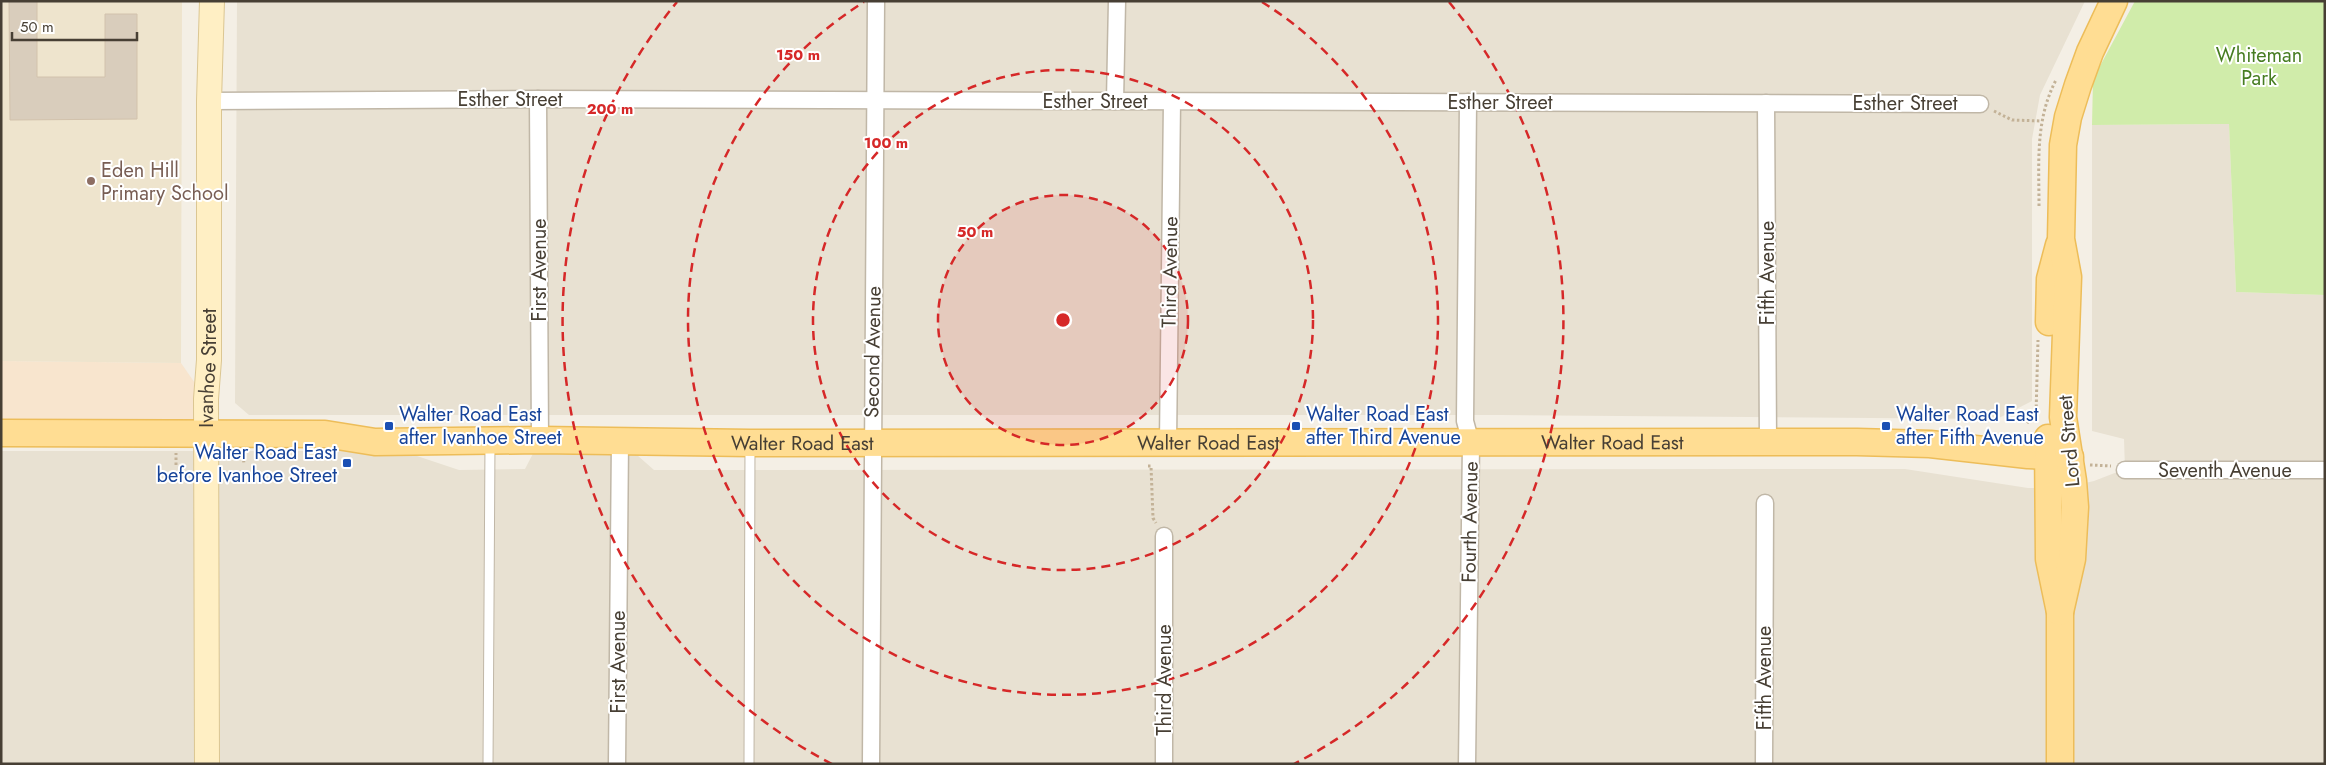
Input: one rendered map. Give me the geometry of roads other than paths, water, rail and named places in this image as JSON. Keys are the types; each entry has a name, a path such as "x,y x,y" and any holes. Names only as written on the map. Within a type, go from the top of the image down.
{"main road":[{"name":"Lord Street","path":"2060,764 2060,612 2049,559 2067,459 2063,417 2068,277 2061,239 2063,145 2068,117 2090,52 2114,1"},
{"name":"Walter Road East","path":"1,433 206,443"},
{"name":"Walter Road East","path":"1,450 206,443 325,434 375,442 620,440 750,442 1930,444 2067,459"}],"street":[{"name":"Ivanhoe Street","path":"207,764 206,399 210,360 209,101 212,1"},
{"name":"Second Avenue","path":"871,764 876,1"},
{"path":"1114,101 1117,1"},
{"name":"Esther Street","path":"209,101 538,99 1980,104"},
{"name":"First Avenue","path":"538,99 540,440"},
{"name":"Third Avenue","path":"1168,443 1172,101"},
{"name":"Fourth Avenue","path":"1467,764 1471,442 1465,421 1468,102"},
{"name":"Fifth Avenue","path":"1766,103 1768,443"},
{"name":"First Avenue","path":"617,764 620,440"},
{"name":"Seventh Avenue","path":"2125,470 2325,470"},
{"name":"Fifth Avenue","path":"1764,503 1764,764"},
{"name":"Third Avenue","path":"1164,536 1164,764"}],"lane":[{"path":"488,764 490,442"},
{"path":"750,442 750,764"}],"place":[{"name":"Eden Hill Primary School","path":"91,181"},
{"name":"Walter Road East after Ivanhoe Street","path":"389,426"},
{"name":"Walter Road East after Third Avenue","path":"1296,426"},
{"name":"Walter Road East after Fifth Avenue","path":"1886,426"},
{"name":"Walter Road East before Ivanhoe Street","path":"347,463"}],"park label":[{"name":"Whiteman Park","path":"2259,66"}]}
